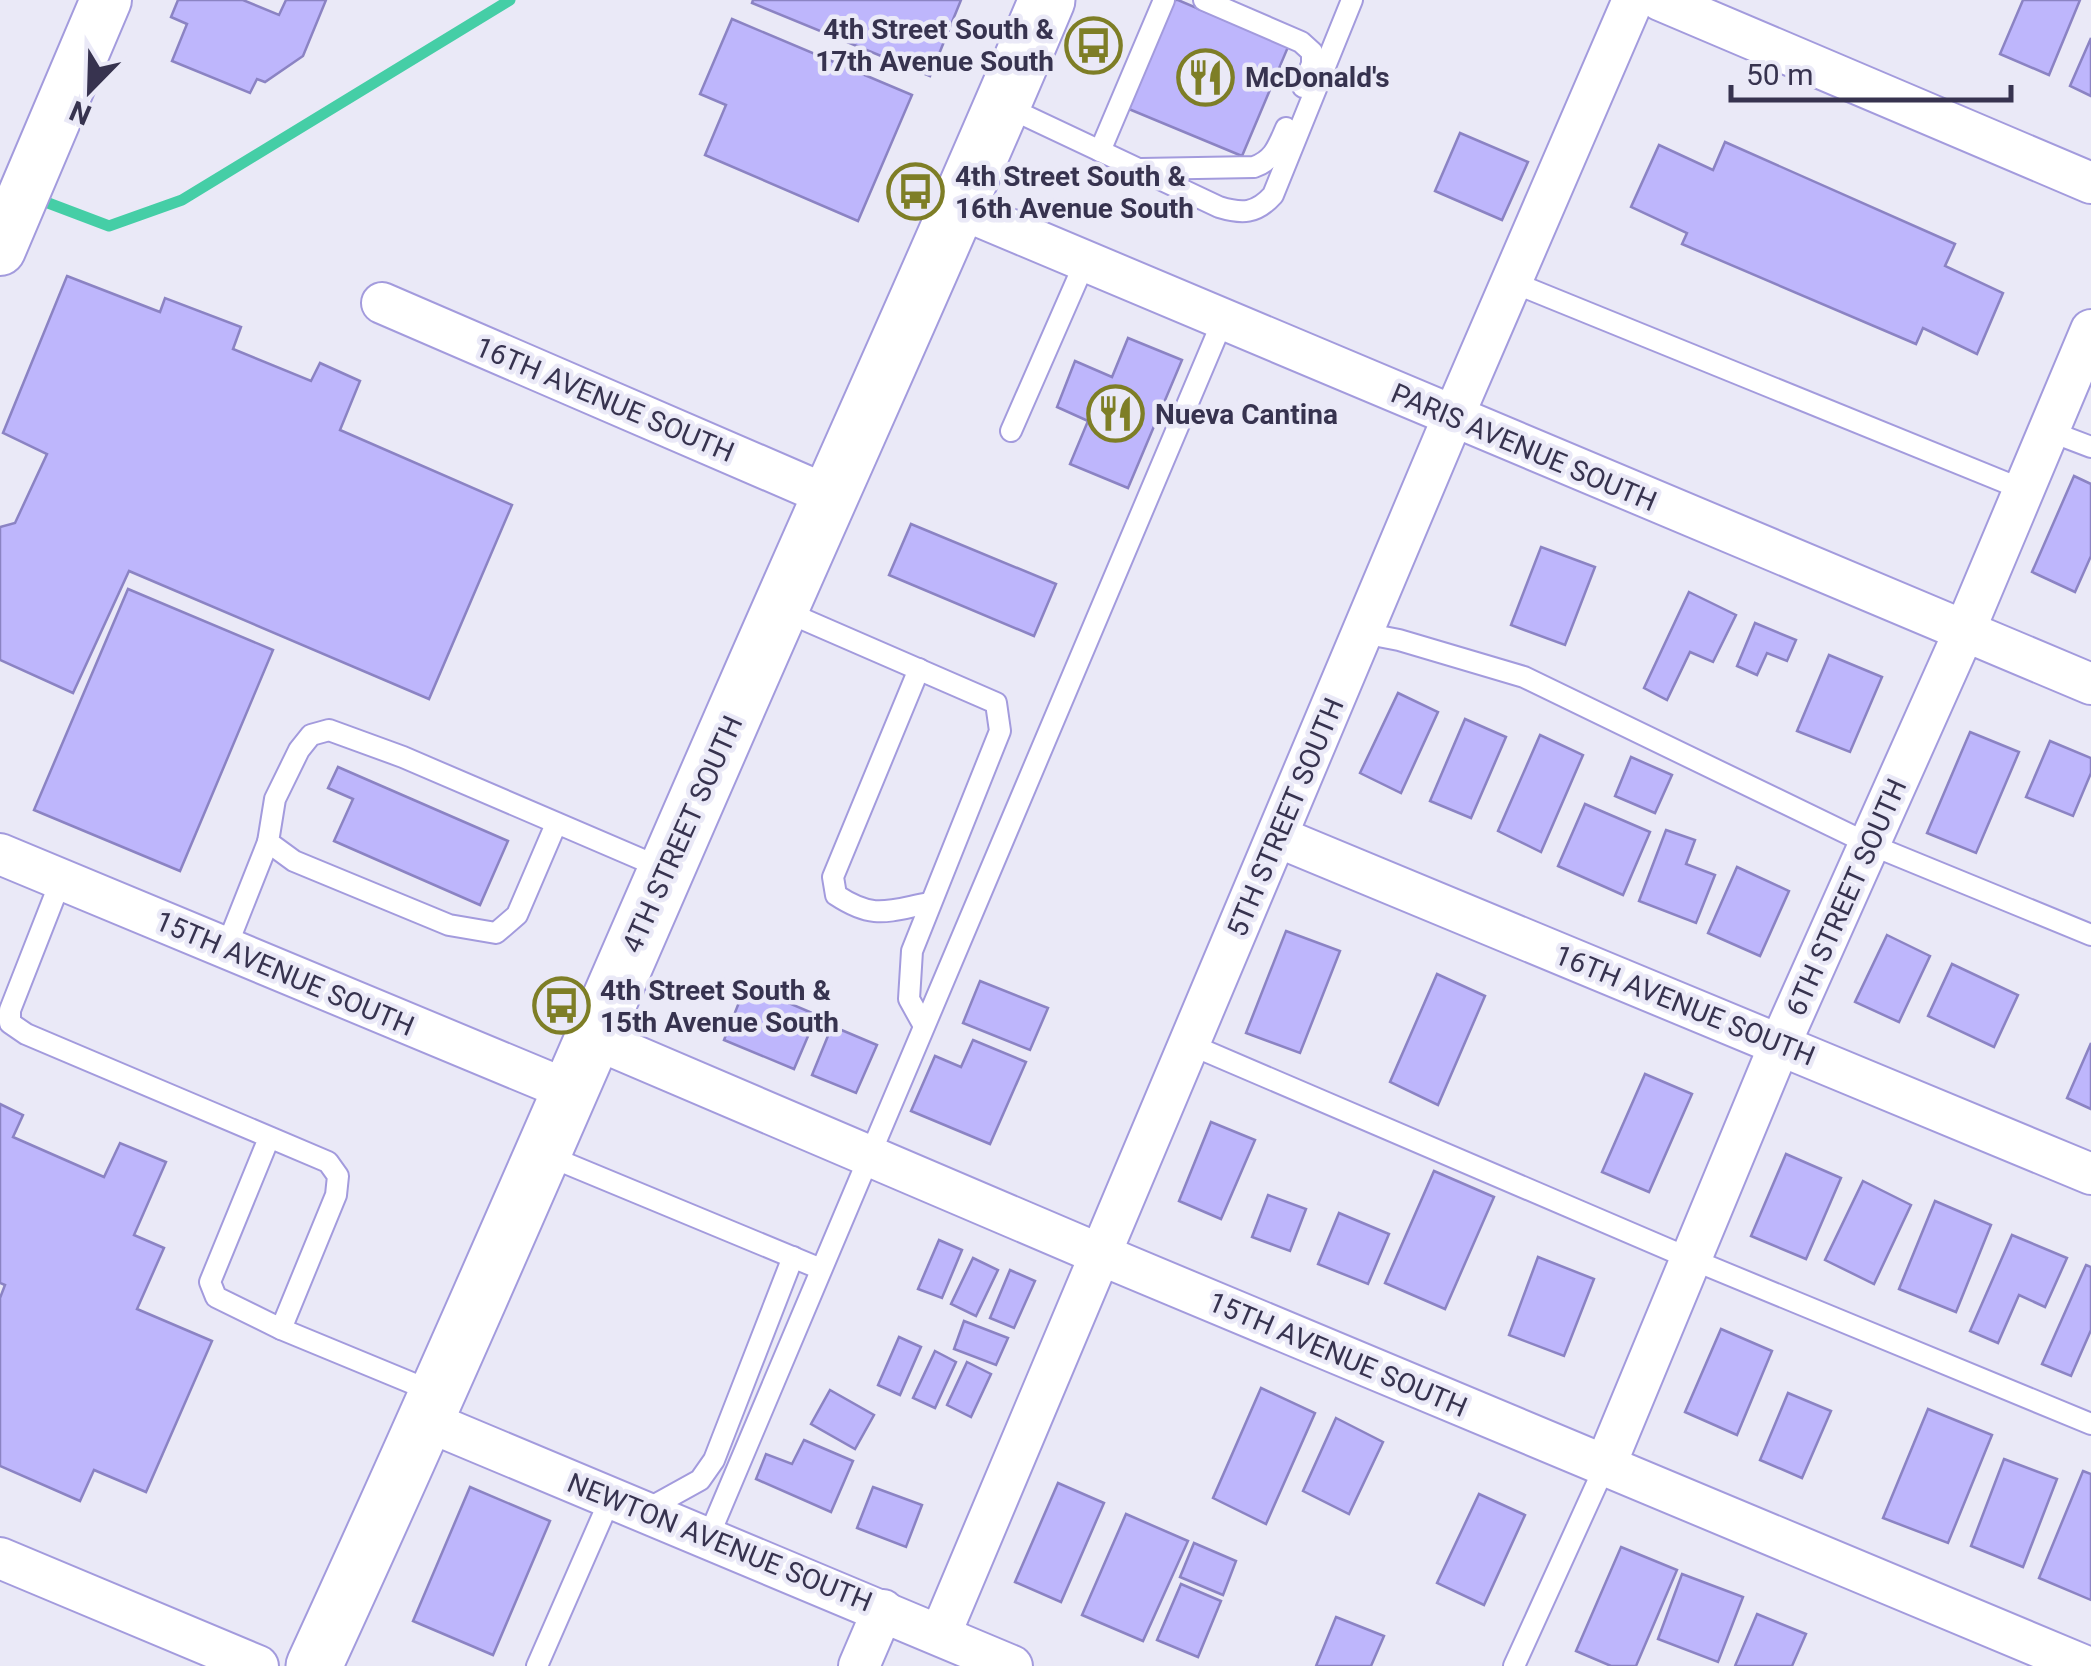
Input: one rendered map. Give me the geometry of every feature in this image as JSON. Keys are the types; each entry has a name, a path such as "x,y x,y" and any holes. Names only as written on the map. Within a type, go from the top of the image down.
{"main road":[{"name":"4TH STREET SOUTH","path":"314,1666 432,1408 829,496 959,208 1046,0"}],"street":[{"path":"0,250 106,0"},
{"name":"5TH STREET SOUTH","path":"940,1636 1453,418 1634,0"},
{"path":"1660,0 2091,182"},
{"name":"PARIS AVENUE SOUTH","path":"959,208 2091,684"},
{"name":"16TH AVENUE SOUTH","path":"382,303 829,496"},
{"name":"6TH STREET SOUTH","path":"1605,1466 1780,1044 1964,632 2091,330"},
{"name":"16TH AVENUE SOUTH","path":"1278,837 2091,1174"},
{"name":"15TH AVENUE SOUTH","path":"0,854 570,1091"},
{"name":"15TH AVENUE SOUTH","path":"593,1038 2085,1666"},
{"name":"NEWTON AVENUE SOUTH","path":"432,1408 628,1504 1012,1666"},
{"path":"0,1558 258,1666"},
{"path":"859,1666 883,1610"}],"lane":[{"path":"1100,150 1164,0"},
{"path":"1134,168 1254,167 1276,152 1291,117 1312,64 1312,52 1301,42 1204,0"},
{"path":"1003,104 1229,210 1239,213 1264,206 1273,195 1352,0"},
{"path":"1012,431 1085,262"},
{"path":"1512,282 2024,490"},
{"path":"708,1538 1223,320"},
{"path":"2048,431 2091,447"},
{"path":"780,609 996,703 1000,732 912,952 909,999 924,1026"},
{"path":"1363,633 1524,677 1870,844 2091,935"},
{"path":"920,670 833,878 836,894 860,910 880,912 929,904"},
{"path":"226,948 268,842 274,799 299,750 311,735 329,730 403,757 666,870"},
{"path":"268,842 294,861 449,925 496,933 517,915 556,824"},
{"path":"61,880 10,1010 10,1023 26,1034 328,1162 338,1176 336,1195 281,1329"},
{"path":"1189,1044 1691,1259 2091,1424"},
{"path":"269,1138 210,1282 216,1297 432,1408"},
{"path":"542,1154 821,1269"},
{"path":"537,1666 628,1504 700,1480 714,1460 793,1257"},
{"path":"1514,1666 1605,1466"}],"pier":[{"path":"0,131 44,148 0,255"}],"building":[{"path":"178,0 243,0 279,15 286,0 326,0 303,56 265,82 257,79 250,93 172,61 187,24 171,17"},
{"path":"961,0 930,76 752,3"},
{"name":"McDonald's","path":"1169,0 1178,0 1288,47 1242,156 1124,107"},
{"path":"2023,0 2080,0 2049,75 2000,54"},
{"path":"732,19 912,95 858,221 705,155 726,105 700,94"},
{"path":"2091,38 2091,96 2070,86"},
{"path":"1460,133 1528,162 1502,220 1435,191"},
{"path":"1725,142 1955,244 1945,266 2003,293 1977,354 1923,328 1916,344 1682,244 1687,233 1631,207 1659,145 1713,170"},
{"path":"67,276 160,312 165,298 241,327 233,349 311,381 320,363 360,381 340,430 512,505 429,699 129,571 73,693 0,660 0,527 15,523 47,454 3,433"},
{"name":"Nueva Cantina","path":"1128,338 1182,360 1128,488 1070,464 1088,421 1057,407 1075,361 1112,377"},
{"path":"2074,476 2091,484 2091,556 2075,592 2032,572"},
{"path":"911,524 1056,584 1034,636 889,575"},
{"path":"1541,547 1595,567 1565,645 1511,625"},
{"path":"128,589 273,650 180,871 34,810"},
{"path":"1689,592 1736,615 1713,662 1690,652 1667,700 1644,688"},
{"path":"1755,623 1796,640 1787,661 1767,653 1757,675 1737,666"},
{"path":"1829,655 1882,677 1850,752 1797,731"},
{"path":"1398,693 1438,712 1401,793 1360,773"},
{"path":"1465,719 1506,737 1471,818 1430,801"},
{"path":"1970,732 2019,752 1976,853 1927,833"},
{"path":"1540,735 1583,755 1541,852 1498,831"},
{"path":"2050,741 2091,758 2091,773 2073,816 2026,797"},
{"path":"1631,757 1672,775 1655,813 1615,796"},
{"path":"338,767 508,841 480,905 334,841 353,799 328,788"},
{"path":"1585,804 1650,832 1623,895 1558,866"},
{"path":"1666,830 1695,840 1686,864 1715,875 1696,923 1639,901"},
{"path":"1737,867 1789,891 1760,956 1708,933"},
{"path":"1286,931 1340,951 1300,1053 1246,1033"},
{"path":"1887,935 1930,956 1899,1022 1855,1002"},
{"path":"1952,964 2018,995 1994,1047 1928,1016"},
{"path":"1437,974 1485,996 1438,1105 1390,1082"},
{"path":"980,981 1048,1008 1030,1050 963,1023"},
{"path":"746,985 817,1015 794,1069 724,1040"},
{"path":"832,1026 877,1045 856,1093 812,1075"},
{"path":"973,1040 1026,1062 990,1144 911,1111 935,1056 961,1067"},
{"path":"2091,1043 2091,1109 2067,1098"},
{"path":"1645,1074 1692,1094 1649,1192 1602,1172"},
{"path":"0,1104 23,1115 13,1137 104,1177 120,1143 166,1162 134,1235 164,1248 137,1309 212,1341 146,1492 94,1470 80,1501 0,1466 0,1298 5,1285 0,1283"},
{"path":"1211,1122 1255,1140 1221,1219 1179,1201"},
{"path":"1786,1154 1841,1178 1806,1259 1751,1236"},
{"path":"1434,1171 1494,1197 1445,1309 1385,1283"},
{"path":"1863,1181 1911,1205 1874,1284 1825,1260"},
{"path":"1268,1195 1306,1209 1290,1251 1252,1237"},
{"path":"1935,1201 1991,1225 1956,1312 1899,1289"},
{"path":"1339,1213 1389,1234 1368,1284 1318,1264"},
{"path":"2012,1235 2067,1258 2045,1307 2019,1295 1998,1343 1970,1331"},
{"path":"939,1240 962,1250 942,1298 918,1289"},
{"path":"1538,1257 1594,1279 1564,1356 1509,1335"},
{"path":"973,1258 998,1270 976,1316 951,1304"},
{"path":"2086,1265 2091,1267 2091,1330 2071,1376 2042,1364"},
{"path":"1010,1270 1035,1281 1014,1328 990,1318"},
{"path":"964,1321 1008,1338 996,1365 954,1349"},
{"path":"1721,1329 1772,1351 1737,1435 1685,1412"},
{"path":"899,1337 921,1347 900,1395 878,1385"},
{"path":"935,1351 956,1362 935,1408 913,1398"},
{"path":"967,1362 991,1374 971,1417 947,1405"},
{"path":"1261,1388 1315,1413 1266,1524 1213,1498"},
{"path":"830,1390 874,1415 855,1449 811,1424"},
{"path":"1788,1393 1831,1411 1802,1478 1760,1460"},
{"path":"1928,1409 1992,1435 1948,1543 1883,1518"},
{"path":"1336,1418 1383,1442 1349,1514 1303,1491"},
{"path":"804,1440 853,1461 831,1512 756,1479 766,1454 792,1464"},
{"path":"2004,1459 2057,1479 2023,1567 1971,1546"},
{"path":"2083,1471 2091,1474 2091,1600 2039,1578"},
{"path":"1058,1483 1104,1503 1061,1602 1015,1582"},
{"path":"470,1487 550,1521 493,1655 413,1621"},
{"path":"873,1487 922,1505 906,1547 857,1528"},
{"path":"1479,1494 1525,1515 1484,1605 1437,1583"},
{"path":"1126,1514 1188,1541 1143,1641 1082,1615"},
{"path":"1194,1543 1236,1561 1223,1595 1180,1577"},
{"path":"1621,1547 1677,1570 1636,1666 1611,1666 1576,1651"},
{"path":"1682,1574 1743,1597 1718,1662 1658,1639"},
{"path":"1181,1584 1221,1601 1198,1657 1157,1640"},
{"path":"1757,1614 1806,1634 1792,1666 1735,1666"},
{"path":"1336,1617 1384,1636 1371,1666 1316,1666"}],"waterway":[{"path":"35,198 109,226 182,200 510,0"}],"place":[{"name":"4th Street South & 17th Avenue South","path":"1093,45"},
{"name":"McDonald's","path":"1206,77"},
{"name":"4th Street South & 16th Avenue South","path":"916,192"},
{"name":"Nueva Cantina","path":"1116,414"},
{"name":"4th Street South & 15th Avenue South","path":"561,1006"}]}
